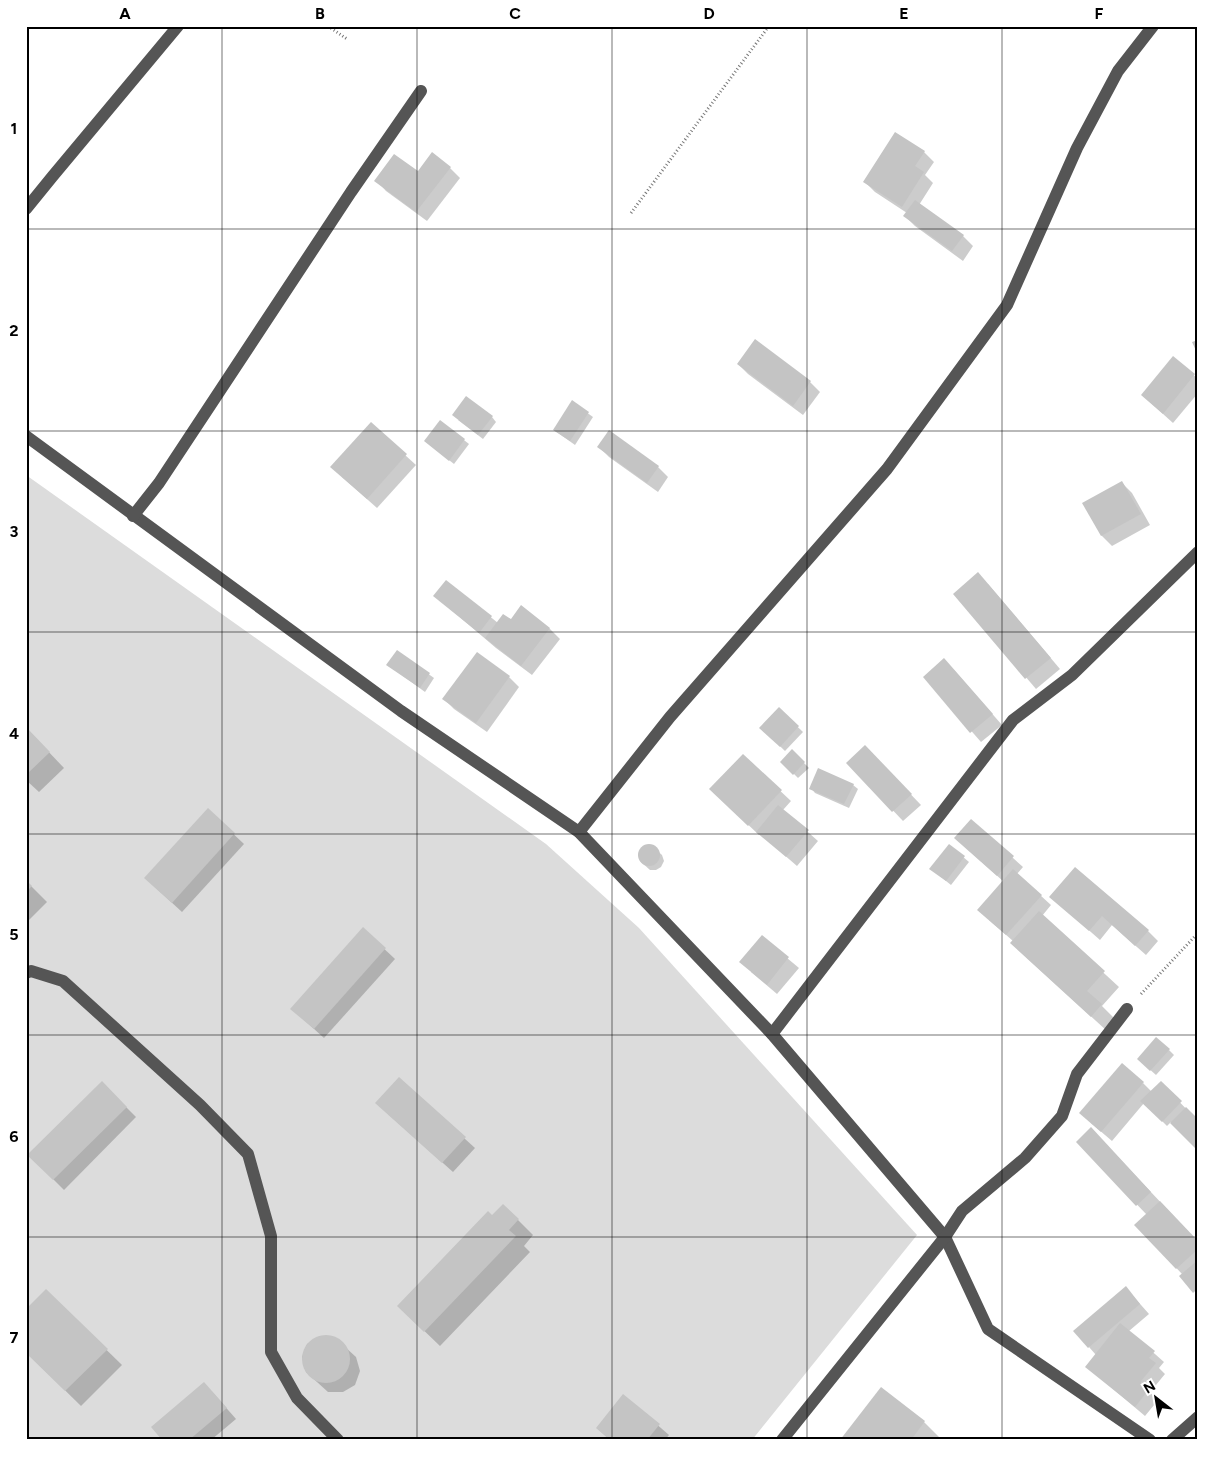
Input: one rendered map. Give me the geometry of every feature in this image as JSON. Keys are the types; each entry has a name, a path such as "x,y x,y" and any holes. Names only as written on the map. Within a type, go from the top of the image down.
{"street":[{"path":"26,209 178,26"},
{"path":"579,832 670,717 887,469 1007,306 1077,148 1118,71 1153,26"},
{"path":"133,516 159,483 420,91"},
{"path":"26,436 401,711 579,832 772,1034 945,1237 988,1329 1150,1440"},
{"path":"772,1034 1013,720 1072,675 1198,552"},
{"path":"26,973 31,970 63,981 200,1105 248,1154 271,1236 271,1352 297,1398 338,1440"},
{"path":"782,1440 945,1237 962,1211 1025,1158 1062,1116 1077,1074 1127,1009"},
{"path":"1172,1440 1198,1417"}],"path":[{"path":"328,26 348,39"},
{"path":"631,213 769,26"},
{"path":"1127,1009 1198,933"}],"shaded area":[{"path":"26,475 546,844 639,928 917,1235 752,1440 26,1440"}],"building":[{"path":"895,132 925,151 915,166 924,172 902,207 863,182"},
{"path":"432,152 451,167 416,212 374,181 394,154 418,171"},
{"path":"915,200 964,235 952,251 903,216"},
{"path":"755,339 811,381 793,406 737,364"},
{"path":"1198,340 1198,355 1192,342"},
{"path":"1173,356 1195,374 1163,414 1141,395"},
{"path":"466,396 493,416 478,435 452,415"},
{"path":"572,400 589,412 570,441 553,430"},
{"path":"440,420 465,439 449,461 424,441"},
{"path":"371,422 407,454 367,499 330,467"},
{"path":"609,430 659,466 647,483 597,447"},
{"path":"1122,481 1141,514 1101,536 1082,503"},
{"path":"978,572 1051,658 1025,679 953,594"},
{"path":"446,580 492,616 479,633 433,596"},
{"path":"521,605 550,628 521,666 485,638 503,614 511,619"},
{"path":"397,650 430,673 420,688 386,665"},
{"path":"477,652 510,676 476,723 442,699"},
{"path":"944,658 993,714 970,733 923,677"},
{"path":"779,707 799,726 780,747 759,728"},
{"path":"26,727 50,752 26,775"},
{"path":"865,745 912,794 892,812 846,763"},
{"path":"792,749 805,762 793,775 780,762"},
{"path":"743,754 782,790 748,826 709,789"},
{"path":"818,768 854,784 844,804 809,789"},
{"path":"778,805 809,830 786,857 756,832"},
{"path":"208,808 235,833 172,903 144,878"},
{"path":"971,819 1014,856 997,876 954,838"},
{"path":"649,844 657,847 660,855 657,863 649,866 641,863 638,855 641,847"},
{"path":"949,844 965,856 946,881 929,869"},
{"path":"1075,867 1149,930 1135,946 1102,916 1089,931 1049,897"},
{"path":"1013,869 1042,895 1006,935 977,910"},
{"path":"26,880 32,886 26,892"},
{"path":"1039,911 1105,971 1087,991 1102,1004 1091,1017 1010,943"},
{"path":"363,927 386,948 314,1029 290,1009"},
{"path":"762,935 789,957 767,985 739,962"},
{"path":"1156,1037 1170,1049 1150,1071 1137,1059"},
{"path":"1122,1063 1144,1082 1101,1132 1079,1113"},
{"path":"399,1077 466,1137 442,1163 375,1103"},
{"path":"102,1081 127,1107 53,1180 27,1155"},
{"path":"1161,1081 1182,1101 1162,1122 1140,1101"},
{"path":"1186,1107 1198,1119 1198,1151 1170,1123"},
{"path":"1091,1127 1151,1192 1136,1206 1076,1142"},
{"path":"1160,1201 1198,1241 1198,1249 1176,1269 1134,1225"},
{"path":"503,1204 519,1219 509,1230 516,1236 424,1332 397,1306 488,1211 492,1215"},
{"path":"1198,1260 1198,1288 1193,1293 1179,1276"},
{"path":"1126,1286 1140,1304 1088,1348 1073,1331"},
{"path":"46,1289 108,1349 65,1391 26,1353 26,1309"},
{"path":"1120,1323 1155,1351 1149,1358 1156,1363 1141,1381 1150,1388 1135,1407 1085,1367"},
{"path":"321,1335 331,1335 343,1342 350,1354 350,1364 343,1376 331,1383 321,1383 313,1379 306,1372 302,1364 302,1354 306,1346 313,1339"},
{"path":"204,1382 227,1408 189,1440 162,1440 151,1427"},
{"path":"881,1387 925,1421 911,1440 840,1440"},
{"path":"623,1394 660,1424 647,1440 610,1440 596,1428"}]}
